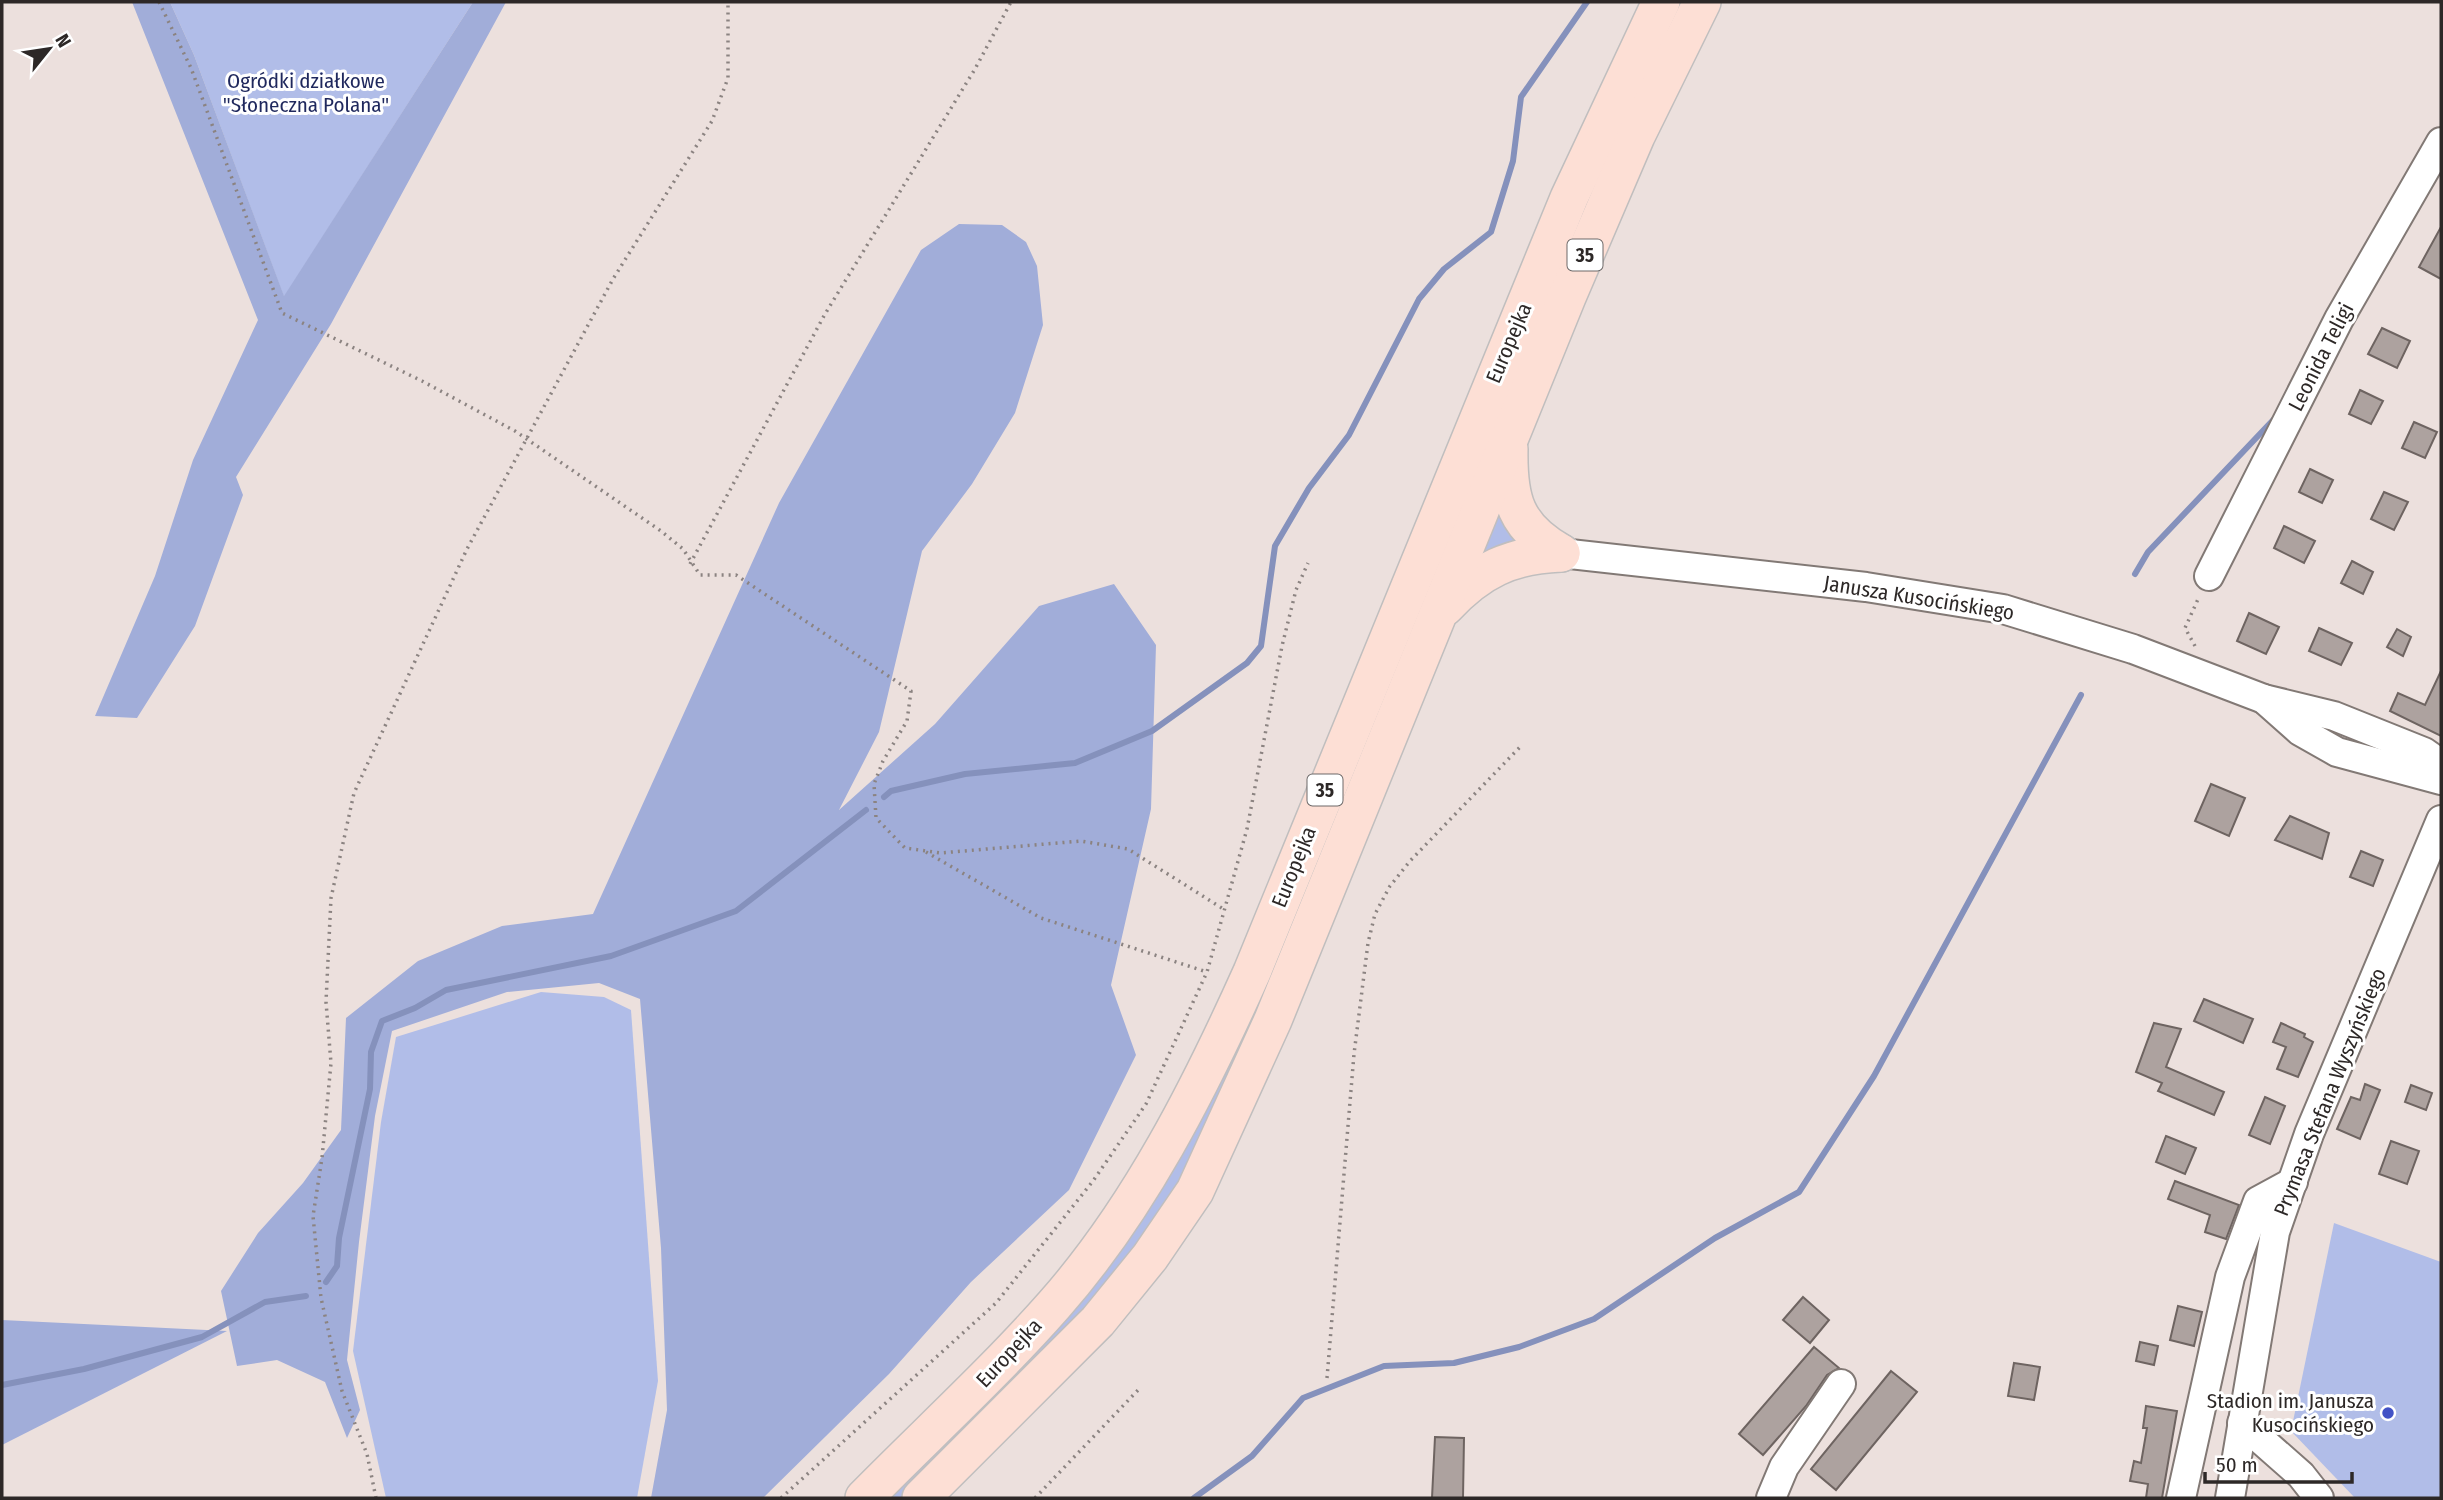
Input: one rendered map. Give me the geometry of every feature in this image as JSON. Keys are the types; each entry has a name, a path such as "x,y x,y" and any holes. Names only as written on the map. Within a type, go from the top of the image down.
{"main road":[{"name":"Europejka","path":"864,1498 971,1394 1055,1304 1121,1215 1194,1093 1252,972 1569,198 1661,2"},
{"name":"Europejka","path":"921,1498 1098,1321 1144,1266 1195,1191 1273,1020 1509,436 1636,136 1702,2"},
{"path":"1509,436 1510,486 1520,518 1540,541 1560,553"},
{"path":"1435,618 1464,587 1499,563 1518,557 1560,553"}],"street":[{"name":"Leonida Teligi","path":"2209,576 2339,319 2441,142"},
{"name":"Janusza Kusocińskiego","path":"1560,553 1866,587 2003,609 2133,649 2264,699 2334,716 2424,752 2441,764"},
{"name":"Janusza Kusocińskiego","path":"2264,699 2300,731 2337,752 2441,780"},
{"name":"Prymasa Stefana Wyszyńskiego","path":"2230,1498 2275,1232 2309,1134 2434,859 2441,820"},
{"path":"2181,1498 2230,1277 2258,1201 2293,1182"},
{"path":"1771,1498 1784,1468 1841,1384"},
{"path":"2242,1423 2301,1475 2319,1498"}],"path":[{"path":"159,2 191,68 282,313 422,381 527,439 662,531 683,549 690,564 700,575 736,575 911,691 906,721 883,761 874,784 876,818 905,848 940,852 1081,841 1128,849 1225,911"},
{"path":"376,1498 367,1454 342,1391 321,1298 313,1216 322,1158 331,1063 326,1002 331,898 354,793 467,549 613,279 712,121 728,78 728,2"},
{"path":"690,564 825,314 975,69 1011,2"},
{"path":"781,1498 1004,1293 1093,1181 1146,1104 1207,972 1247,830 1282,646 1296,590 1308,563"},
{"path":"2185,628 2209,576"},
{"path":"1328,1378 1362,989 1376,914 1390,886 1410,861 1520,747"},
{"path":"925,850 1041,918 1207,972"},
{"path":"1035,1498 1081,1454 1140,1388"}],"green space":[{"name":"Ogródki działkowe \"Słoneczna Polana\"","path":"170,2 473,2 284,297 194,55"},
{"path":"1678,2 1690,2 1201,1149 1126,1266 905,1498 881,1498 1101,1265 1582,201"},
{"path":"1500,495 1523,539 1474,568"},
{"path":"541,992 604,997 631,1010 658,1381 637,1498 386,1498 353,1351 381,1122 396,1037"},
{"path":"2334,1223 2441,1262 2441,1498 2355,1498 2291,1431"}],"shaded area":[{"path":"132,2 170,2 194,55 284,296 473,2 506,2 331,324 236,477 243,495 195,626 137,718 95,716 155,576 193,460 258,320"},
{"path":"959,224 1002,225 1026,242 1037,266 1043,325 1015,413 972,484 922,551 879,732 839,810 935,724 1039,606 1114,584 1156,645 1151,809 1111,985 1136,1055 1069,1190 971,1282 889,1374 763,1498 651,1498 667,1410 661,1248 640,999 599,983 507,992 392,1031 375,1116 347,1360 360,1410 347,1438 325,1382 277,1360 237,1366 221,1291 258,1233 303,1183 341,1130 346,1018 418,961 502,926 593,914 779,503 921,250"},
{"path":"2,1320 227,1331 2,1445"}],"building":[{"path":"2441,227 2441,279 2419,267"},
{"path":"2382,328 2410,341 2397,368 2368,354"},
{"path":"2360,390 2383,401 2371,424 2349,414"},
{"path":"2414,422 2437,432 2425,458 2402,448"},
{"path":"2310,469 2333,480 2322,503 2299,492"},
{"path":"2384,492 2408,502 2394,530 2371,519"},
{"path":"2284,526 2315,541 2304,563 2274,548"},
{"path":"2352,561 2373,572 2363,594 2341,583"},
{"path":"2249,613 2279,627 2266,654 2237,641"},
{"path":"2319,628 2352,643 2341,665 2309,651"},
{"path":"2397,629 2411,637 2403,656 2387,647"},
{"path":"2441,671 2441,736 2390,711 2398,693 2425,705"},
{"path":"2211,784 2245,798 2229,836 2195,821"},
{"path":"2290,816 2329,833 2322,859 2275,840"},
{"path":"2361,851 2383,860 2373,886 2350,877"},
{"path":"2204,999 2253,1019 2243,1043 2194,1021"},
{"path":"2154,1023 2181,1029 2166,1067 2224,1092 2214,1115 2158,1091 2162,1083 2136,1072"},
{"path":"2281,1023 2305,1034 2304,1037 2313,1042 2298,1077 2277,1069 2286,1047 2273,1042"},
{"path":"2365,1084 2380,1090 2360,1139 2337,1129 2351,1097 2360,1100"},
{"path":"2411,1085 2432,1093 2426,1110 2405,1102"},
{"path":"2265,1097 2285,1106 2270,1144 2249,1135"},
{"path":"2166,1136 2196,1148 2185,1174 2156,1162"},
{"path":"2391,1141 2419,1151 2407,1184 2379,1174"},
{"path":"2175,1181 2239,1205 2226,1239 2205,1232 2210,1215 2168,1199"},
{"path":"1803,1297 1829,1320 1810,1343 1783,1320"},
{"path":"2178,1306 2202,1312 2194,1346 2170,1340"},
{"path":"2140,1342 2158,1346 2154,1365 2136,1361"},
{"path":"1814,1347 1839,1368 1827,1375 1806,1406 1763,1455 1739,1434"},
{"path":"2014,1363 2040,1367 2034,1400 2008,1396"},
{"path":"1891,1371 1917,1392 1836,1490 1811,1469"},
{"path":"2146,1406 2177,1411 2162,1498 2146,1498 2148,1484 2130,1481 2134,1461 2141,1463 2147,1428 2143,1428"},
{"path":"1435,1437 1464,1438 1463,1498 1432,1498"}],"waterway":[{"path":"884,797 891,791 965,774 1075,763 1152,731 1247,663 1261,646 1275,546 1309,488 1349,435 1419,299 1444,269 1491,232 1513,161 1521,97 1587,2"},
{"path":"2135,574 2148,552 2276,417"},
{"path":"1194,1498 1252,1456 1303,1398 1384,1366 1454,1363 1519,1347 1594,1319 1715,1238 1799,1192 1874,1076 2081,695"},
{"path":"326,1282 337,1266 339,1238 370,1089 371,1052 382,1021 415,1008 446,990 611,956 736,911 866,810"},
{"path":"2,1385 84,1369 202,1337 265,1302 306,1296"}],"place":[{"name":"Stadion im. Janusza Kusocińskiego","path":"2388,1413"}]}
